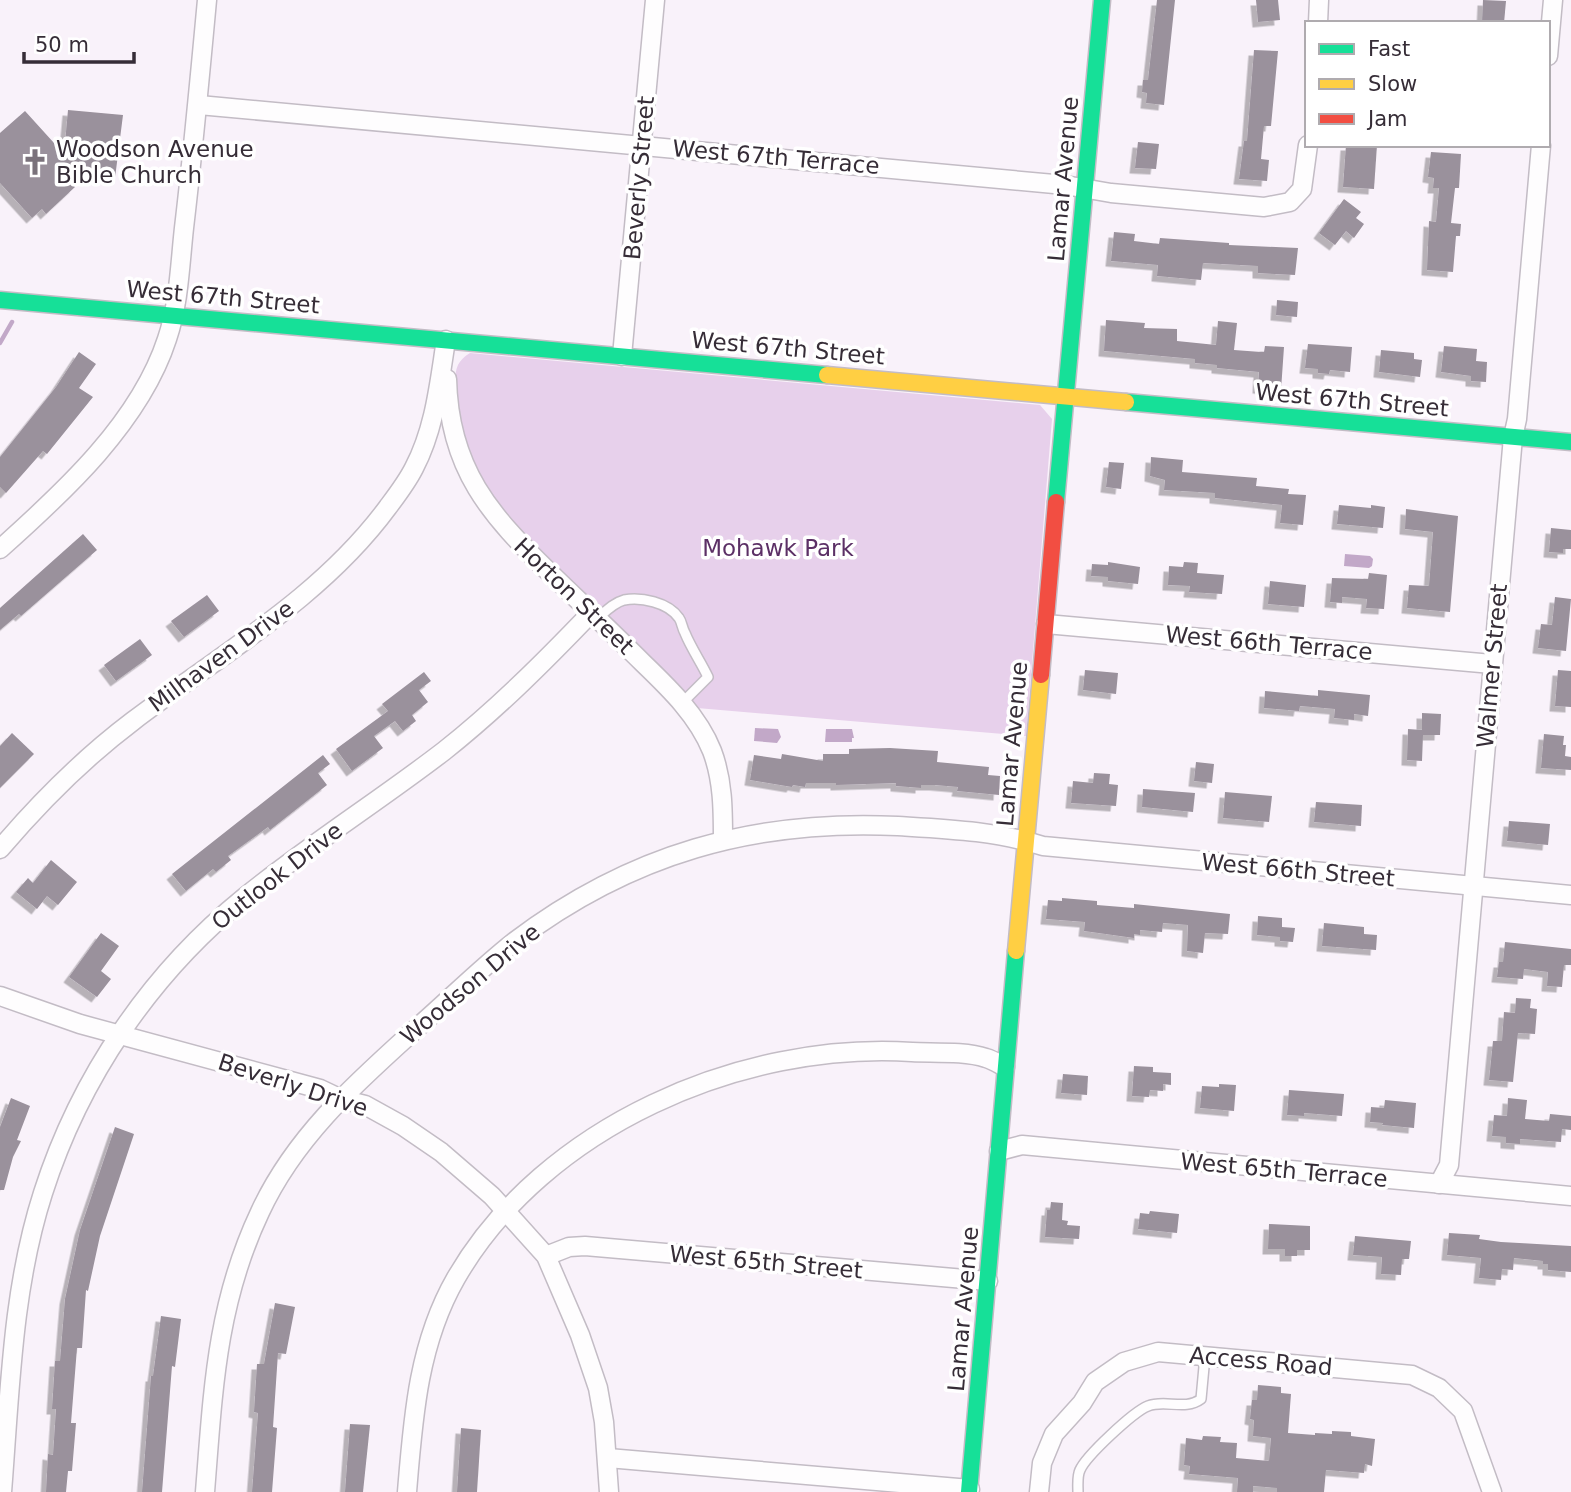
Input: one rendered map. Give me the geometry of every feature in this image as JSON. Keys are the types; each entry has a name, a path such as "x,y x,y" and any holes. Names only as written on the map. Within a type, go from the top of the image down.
{"street":[{"path":"0,549 75,480 108,440 141,392 168,338 176,299 199,105 207,0"},
{"name":"Beverly Street","path":"622,356 655,0"},
{"name":"Lamar Avenue","path":"969,1490 1102,0"},
{"path":"1318,21 1319,0"},
{"path":"1550,34 1553,0"},
{"name":"West 67th Terrace","path":"199,105 642,145 1264,207 1290,202 1302,189 1308,147"},
{"name":"Walmer Street","path":"1439,1184 1449,1166 1492,664 1541,147"},
{"name":"West 67th Street","path":"0,300 1571,443"},
{"name":"Milhaven Drive","path":"0,849 29,814 78,766 132,722 285,611 325,578 380,518 414,469 424,447 435,410 446,340"},
{"name":"Horton Street","path":"446,340 447,392 457,448 471,480 484,502 509,533 682,703 699,727 718,768 722,795 723,840"},
{"path":"424,447 457,448"},
{"name":"Outlook Drive","path":"2,1492 17,1317 25,1258 58,1149 94,1075 120,1035 161,979 207,930 246,896 444,751 521,685 594,616"},
{"name":"West 66th Terrace","path":"1046,624 1492,664"},
{"name":"Woodson Drive","path":"205,1492 220,1338 236,1270 260,1210 286,1164 325,1114 370,1070 512,944 555,913 610,882 650,864 723,840 806,826 857,824 1011,835 1026,840"},
{"name":"West 66th Street","path":"1026,840 1057,847 1571,895"},
{"name":"Beverly Drive","path":"0,996 80,1024 303,1083 341,1099 365,1105 441,1152 480,1185 546,1256 580,1335 598,1388 608,1458 609,1492"},
{"path":"407,1492 414,1409 421,1367 433,1326 454,1281 467,1260 506,1212 559,1163 604,1131 686,1088 750,1067 824,1054 888,1050 986,1057 1005,1067"},
{"name":"West 65th Terrace","path":"999,1152 1022,1145 1571,1196"},
{"name":"West 65th Street","path":"546,1256 569,1247 585,1246 988,1281"},
{"name":"Access Road","path":"1040,1492 1042,1463 1054,1434 1082,1402 1095,1382 1125,1362 1158,1352 1412,1376 1440,1388 1463,1411 1492,1492"},
{"path":"608,1458 969,1490"}],"lane":[{"path":"594,616 623,600 645,600 666,607 680,618 685,635 699,656 708,677 682,703"},
{"path":"1077,1492 1079,1472 1085,1461 1130,1417 1150,1405 1193,1405 1201,1399 1205,1356"}],"green space":[{"name":"Mohawk Park","path":"470,353 1040,405 1052,419 1026,736 697,708 647,653 516,527 496,505 480,481 461,427 455,381 460,361"}],"shaded area":[{"path":"1345,554 1370,556 1373,559 1372,566 1344,566"},
{"path":"755,728 778,729 781,737 777,743 754,741"},
{"path":"826,729 852,729 854,738 852,742 825,742"}],"building":[{"path":"1157,0 1175,0 1164,105 1146,103 1147,93 1142,92 1143,80 1148,80"},
{"path":"1256,0 1278,0 1280,20 1258,22"},
{"path":"1483,0 1506,1 1504,21 1482,21"},
{"path":"1254,50 1278,51 1271,126 1264,126 1261,159 1269,160 1267,181 1239,179 1244,141 1247,141"},
{"name":"Woodson Avenue Bible Church","path":"68,110 123,115 115,178 62,173 75,187 46,214 42,209 32,218 0,183 0,133 25,111 64,154"},
{"path":"1138,142 1159,144 1156,169 1135,168"},
{"path":"1346,147 1377,147 1374,189 1343,187"},
{"path":"1431,152 1461,154 1459,188 1455,188 1451,223 1461,224 1460,236 1456,236 1453,272 1427,270 1429,221 1436,222 1439,188 1433,188 1434,178 1428,177"},
{"path":"1344,199 1361,212 1356,218 1364,224 1354,238 1346,231 1335,245 1319,233"},
{"path":"1114,232 1135,234 1134,241 1159,244 1160,238 1298,248 1295,275 1258,273 1258,266 1203,263 1201,280 1157,276 1158,265 1111,261"},
{"path":"1277,300 1298,302 1297,317 1276,315"},
{"path":"1106,320 1145,323 1144,328 1177,329 1177,341 1216,345 1218,321 1237,323 1234,350 1264,352 1265,346 1284,347 1281,390 1258,388 1259,372 1217,368 1217,365 1195,363 1195,359 1104,351"},
{"path":"1308,344 1352,347 1350,372 1330,370 1329,374 1318,373 1318,369 1305,368"},
{"path":"1444,346 1477,349 1476,361 1487,362 1486,382 1471,381 1471,376 1441,372"},
{"path":"1381,350 1414,353 1414,359 1422,360 1420,377 1379,372"},
{"path":"79,352 96,364 79,388 93,397 47,454 43,451 6,493 0,487 0,457 56,387"},
{"path":"1151,457 1183,460 1182,472 1257,478 1256,486 1289,489 1288,494 1306,495 1303,525 1280,523 1282,505 1215,498 1215,493 1164,490 1165,480 1150,476"},
{"path":"1109,462 1124,463 1121,489 1106,487"},
{"path":"1339,505 1385,507 1383,528 1337,524"},
{"path":"1406,509 1458,516 1450,612 1407,608 1409,585 1429,586 1433,532 1405,529"},
{"path":"1551,528 1571,530 1571,549 1563,549 1563,553 1549,552"},
{"path":"83,534 97,550 21,616 19,614 0,630 0,608"},
{"path":"1108,562 1140,567 1138,584 1091,576 1092,564 1108,565"},
{"path":"1184,562 1198,563 1197,573 1224,575 1222,594 1189,592 1190,586 1168,585 1169,566 1183,567"},
{"path":"1369,573 1387,575 1384,609 1366,608 1367,599 1342,597 1342,603 1330,602 1332,578 1368,579"},
{"path":"1270,581 1306,585 1304,607 1268,604"},
{"path":"207,595 219,611 184,637 171,621"},
{"path":"1555,597 1571,599 1566,651 1538,648 1541,624 1552,625"},
{"path":"140,639 152,655 116,681 104,665"},
{"path":"1085,670 1118,673 1116,694 1083,690"},
{"path":"1558,670 1571,671 1571,707 1555,706"},
{"path":"424,672 431,681 419,690 428,702 412,715 416,721 403,731 395,721 374,736 383,748 352,771 336,749 388,711 382,704"},
{"path":"1318,690 1370,695 1368,716 1354,714 1354,720 1334,718 1335,709 1300,706 1299,711 1264,708 1265,691 1318,696"},
{"path":"1422,713 1441,714 1440,735 1423,735 1422,761 1407,760 1408,729 1422,730"},
{"path":"12,733 34,754 0,788 0,746"},
{"path":"1544,734 1564,736 1565,756 1571,757 1571,770 1541,768"},
{"path":"849,749 938,751 937,762 989,767 988,775 1000,776 999,795 957,791 958,787 935,785 921,785 921,788 896,786 896,783 806,783 805,787 792,787 750,780 754,755 781,759 782,754 823,761 823,754 849,754"},
{"path":"323,755 330,764 318,773 327,785 270,830 268,827 228,856 231,860 216,872 213,869 186,891 172,874"},
{"path":"1196,762 1214,764 1212,783 1194,781"},
{"path":"1094,773 1110,774 1109,784 1118,785 1116,806 1071,803 1073,781 1093,783"},
{"path":"1143,789 1195,793 1193,812 1142,807"},
{"path":"1225,792 1272,796 1269,822 1223,818"},
{"path":"1316,802 1362,805 1361,826 1314,822"},
{"path":"1509,821 1550,824 1548,845 1507,841"},
{"path":"51,860 77,882 58,905 47,896 37,909 16,892 28,878 33,883"},
{"path":"1062,898 1097,901 1097,905 1134,908 1134,904 1230,914 1228,934 1205,933 1203,953 1187,951 1188,925 1163,923 1162,932 1140,930 1140,935 1134,934 1134,938 1084,931 1085,922 1046,919 1048,900 1062,901"},
{"path":"1258,916 1282,918 1282,927 1295,928 1293,942 1280,941 1280,937 1257,935"},
{"path":"1324,923 1364,927 1364,934 1377,935 1376,950 1322,946"},
{"path":"101,933 119,946 101,971 111,979 97,997 69,977"},
{"path":"1505,942 1571,949 1571,965 1564,965 1562,987 1547,986 1548,972 1524,969 1523,979 1497,977 1499,962 1503,962"},
{"path":"1516,998 1531,999 1530,1008 1537,1009 1535,1034 1518,1033 1513,1082 1489,1080 1493,1041 1502,1041 1504,1012 1515,1013"},
{"path":"1134,1066 1153,1067 1153,1072 1171,1073 1171,1085 1163,1084 1163,1091 1150,1090 1149,1097 1132,1096"},
{"path":"1063,1074 1088,1076 1087,1095 1061,1093"},
{"path":"1219,1084 1236,1085 1234,1111 1200,1108 1202,1086 1219,1087"},
{"path":"1289,1090 1344,1094 1342,1116 1304,1113 1304,1116 1287,1115"},
{"path":"11,1098 30,1106 17,1140 21,1141 13,1157 4,1190 0,1190 0,1127"},
{"path":"1508,1098 1527,1100 1525,1119 1549,1121 1550,1114 1571,1116 1571,1130 1562,1129 1561,1142 1520,1139 1520,1144 1506,1143 1506,1137 1492,1136 1494,1115 1507,1116"},
{"path":"1385,1100 1416,1103 1414,1128 1370,1122 1371,1107 1384,1108"},
{"path":"115,1127 134,1134 100,1236 88,1291 86,1290 82,1348 77,1348 71,1423 76,1423 72,1471 68,1471 66,1492 46,1492 48,1454 53,1455 55,1361 60,1361 65,1299 80,1230"},
{"path":"1051,1202 1063,1203 1062,1220 1068,1221 1067,1225 1080,1226 1079,1239 1045,1237 1047,1210 1050,1210"},
{"path":"1150,1211 1179,1214 1177,1233 1138,1229 1140,1213 1149,1214"},
{"path":"1269,1224 1310,1226 1310,1250 1297,1250 1297,1256 1285,1256 1285,1249 1268,1249"},
{"path":"1449,1233 1480,1235 1479,1239 1501,1242 1571,1246 1571,1272 1548,1270 1548,1264 1543,1264 1543,1261 1514,1258 1513,1270 1502,1269 1501,1280 1479,1278 1481,1258 1447,1255"},
{"path":"1355,1236 1411,1241 1409,1259 1402,1259 1401,1275 1381,1274 1382,1257 1353,1255"},
{"path":"275,1303 295,1307 286,1354 278,1353 273,1427 277,1428 272,1492 252,1492 258,1413 254,1412 257,1364 264,1364"},
{"path":"161,1316 181,1319 175,1367 172,1366 162,1492 142,1492 151,1376"},
{"path":"1258,1385 1281,1387 1281,1393 1291,1394 1288,1433 1315,1435 1332,1434 1332,1431 1351,1432 1351,1436 1375,1439 1372,1466 1365,1464 1364,1473 1326,1470 1324,1492 1277,1492 1277,1488 1253,1486 1253,1492 1237,1492 1238,1478 1189,1474 1190,1466 1184,1465 1186,1438 1202,1440 1203,1436 1221,1437 1220,1442 1237,1443 1236,1458 1269,1461 1271,1438 1253,1436 1254,1420 1250,1419 1252,1400 1257,1400"},
{"path":"350,1424 370,1425 363,1492 345,1492"},
{"path":"461,1428 481,1430 477,1492 457,1492"}],"waterway":[{"path":"0,343 12,322"}],"traffic: fast":[{"path":"1056,502 1102,0"},
{"path":"0,300 827,375"},
{"path":"1126,402 1571,442"},
{"path":"969,1492 1016,951"}],"traffic: slow":[{"path":"827,375 1126,402"},
{"path":"1016,951 1041,675"}],"traffic: jam":[{"path":"1041,675 1056,502"}],"place":[{"name":"Woodson Avenue Bible Church","path":"35,162"}]}
